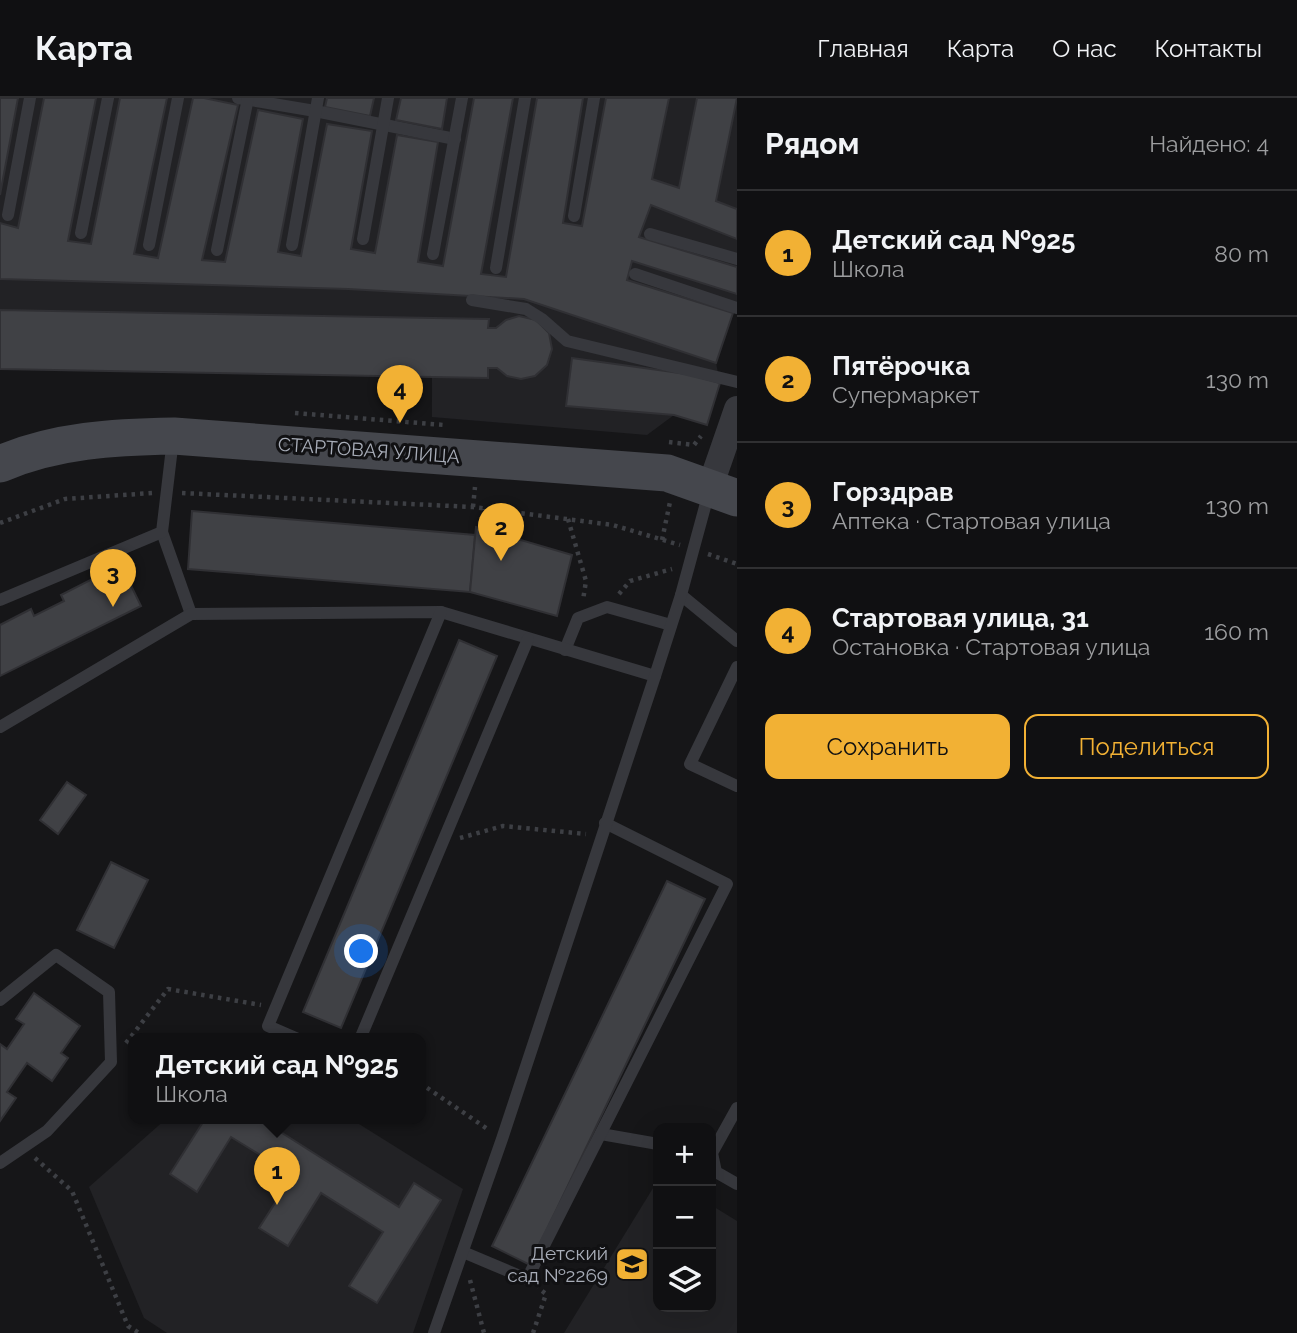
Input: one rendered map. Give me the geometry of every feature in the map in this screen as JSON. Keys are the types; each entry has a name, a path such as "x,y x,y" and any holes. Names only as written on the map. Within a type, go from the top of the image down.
{"street":[{"path":"724,492 737,409"},
{"name":"СТАРТОВАЯ УЛИЦА","path":"0,464 21,455 57,446 116,437 174,436 667,473 724,492"}],"lane":[{"path":"8,215 30,98"},
{"path":"81,233 108,98"},
{"path":"149,245 178,98"},
{"path":"363,239 388,98"},
{"path":"433,254 463,98"},
{"path":"496,268 525,98"},
{"path":"574,216 594,98"},
{"path":"218,250 244,99 317,104 382,125 456,139"},
{"path":"292,244 317,104"},
{"path":"650,234 737,259"},
{"path":"635,274 737,309"},
{"path":"472,300 526,309 542,318 567,341 737,382"},
{"path":"174,436 162,532 191,614"},
{"path":"433,1333 502,1139 655,676 693,549 724,492"},
{"path":"0,600 162,532"},
{"path":"681,595 737,641"},
{"path":"565,650 578,618 607,607 671,625"},
{"path":"284,1033 268,1026 441,612"},
{"path":"0,727 191,614 441,612 655,676"},
{"path":"363,1033 528,639"},
{"path":"737,667 690,764 737,786"},
{"path":"463,1252 527,1279 727,884 603,830"},
{"path":"0,1000 56,955 109,992 111,1062 47,1131 0,1163"},
{"path":"716,1144 737,1108"},
{"path":"601,1134 653,1143"},
{"path":"716,1172 737,1184"}],"path":[{"path":"0,523 65,499 167,493 484,509 613,525 737,563"},
{"path":"482,527 484,509"},
{"path":"568,519 586,581 578,618"},
{"path":"607,607 630,582 690,563"},
{"path":"443,843 503,826 603,830"},
{"path":"134,1033 168,989 276,1008"},
{"path":"111,1062 128,1040"},
{"path":"426,1086 502,1139"},
{"path":"23,1147 72,1191 128,1326 139,1333"},
{"path":"463,1252 484,1333"},
{"path":"527,1279 546,1294 533,1333"}],"shaded area":[{"path":"0,98 737,98 737,302 716,363 720,383 707,425 674,415 647,435 432,417 432,376 0,369"},
{"path":"160,1124 359,1124 463,1189 413,1333 167,1333 144,1318 89,1187"},
{"name":"Детский сад №2269","path":"653,1188 653,1312 716,1312 716,1208 737,1221 737,1333 564,1333"}],"building":[{"path":"0,98 18,98 0,195"},
{"path":"44,98 96,98 68,241 91,244 120,98 167,98 134,254 158,258 193,98 204,98 238,105 202,260 225,262 258,110 303,119 278,252 301,256 327,124 372,131 351,249 375,253 397,135 438,142 418,262 443,266 474,98 513,98 481,274 506,277 537,98 583,98 563,223 582,226 606,98 669,98 652,179 679,188 697,98 737,98 716,201 737,209 737,239 651,205 639,237 737,267 737,294 632,261 627,280 733,313 716,363 524,299 348,289 0,279 0,223 18,228"},
{"path":"327,98 374,98 370,116 325,107"},
{"path":"401,98 447,98 442,129 396,120"},
{"path":"0,310 489,319 488,328 496,328 506,320 519,316 536,320 549,333 552,349 547,365 535,376 521,379 507,376 497,368 488,368 488,378 0,369"},
{"path":"572,358 687,374 720,383 707,425 674,415 566,406"},
{"path":"192,511 475,535 470,592 188,569"},
{"path":"476,527 572,555 557,616 470,592"},
{"path":"124,571 141,606 0,676 0,625 31,609 34,616 64,601 61,595 100,575 103,581"},
{"path":"459,640 497,656 341,1028 303,1012"},
{"path":"67,782 86,795 58,834 40,820"},
{"path":"111,862 148,880 114,948 77,930"},
{"path":"667,881 705,899 530,1265 492,1246"},
{"path":"34,993 80,1026 61,1053 68,1058 52,1081 27,1063 7,1092 16,1098 0,1121 0,1044 7,1049 24,1024 16,1019"},
{"path":"202,1124 268,1124 399,1207 414,1183 441,1200 377,1303 349,1286 383,1232 321,1193 288,1246 259,1228 293,1175 231,1137 197,1192 170,1174"}],"place":[{"name":"Стартовая улица, 31","path":"400,423"},
{"name":"Пятёрочка","path":"501,561"},
{"name":"Горздрав","path":"113,607"},
{"name":"Детский сад №925","path":"277,1205"},
{"name":"Детский сад №2269","path":"632,1264"}]}
